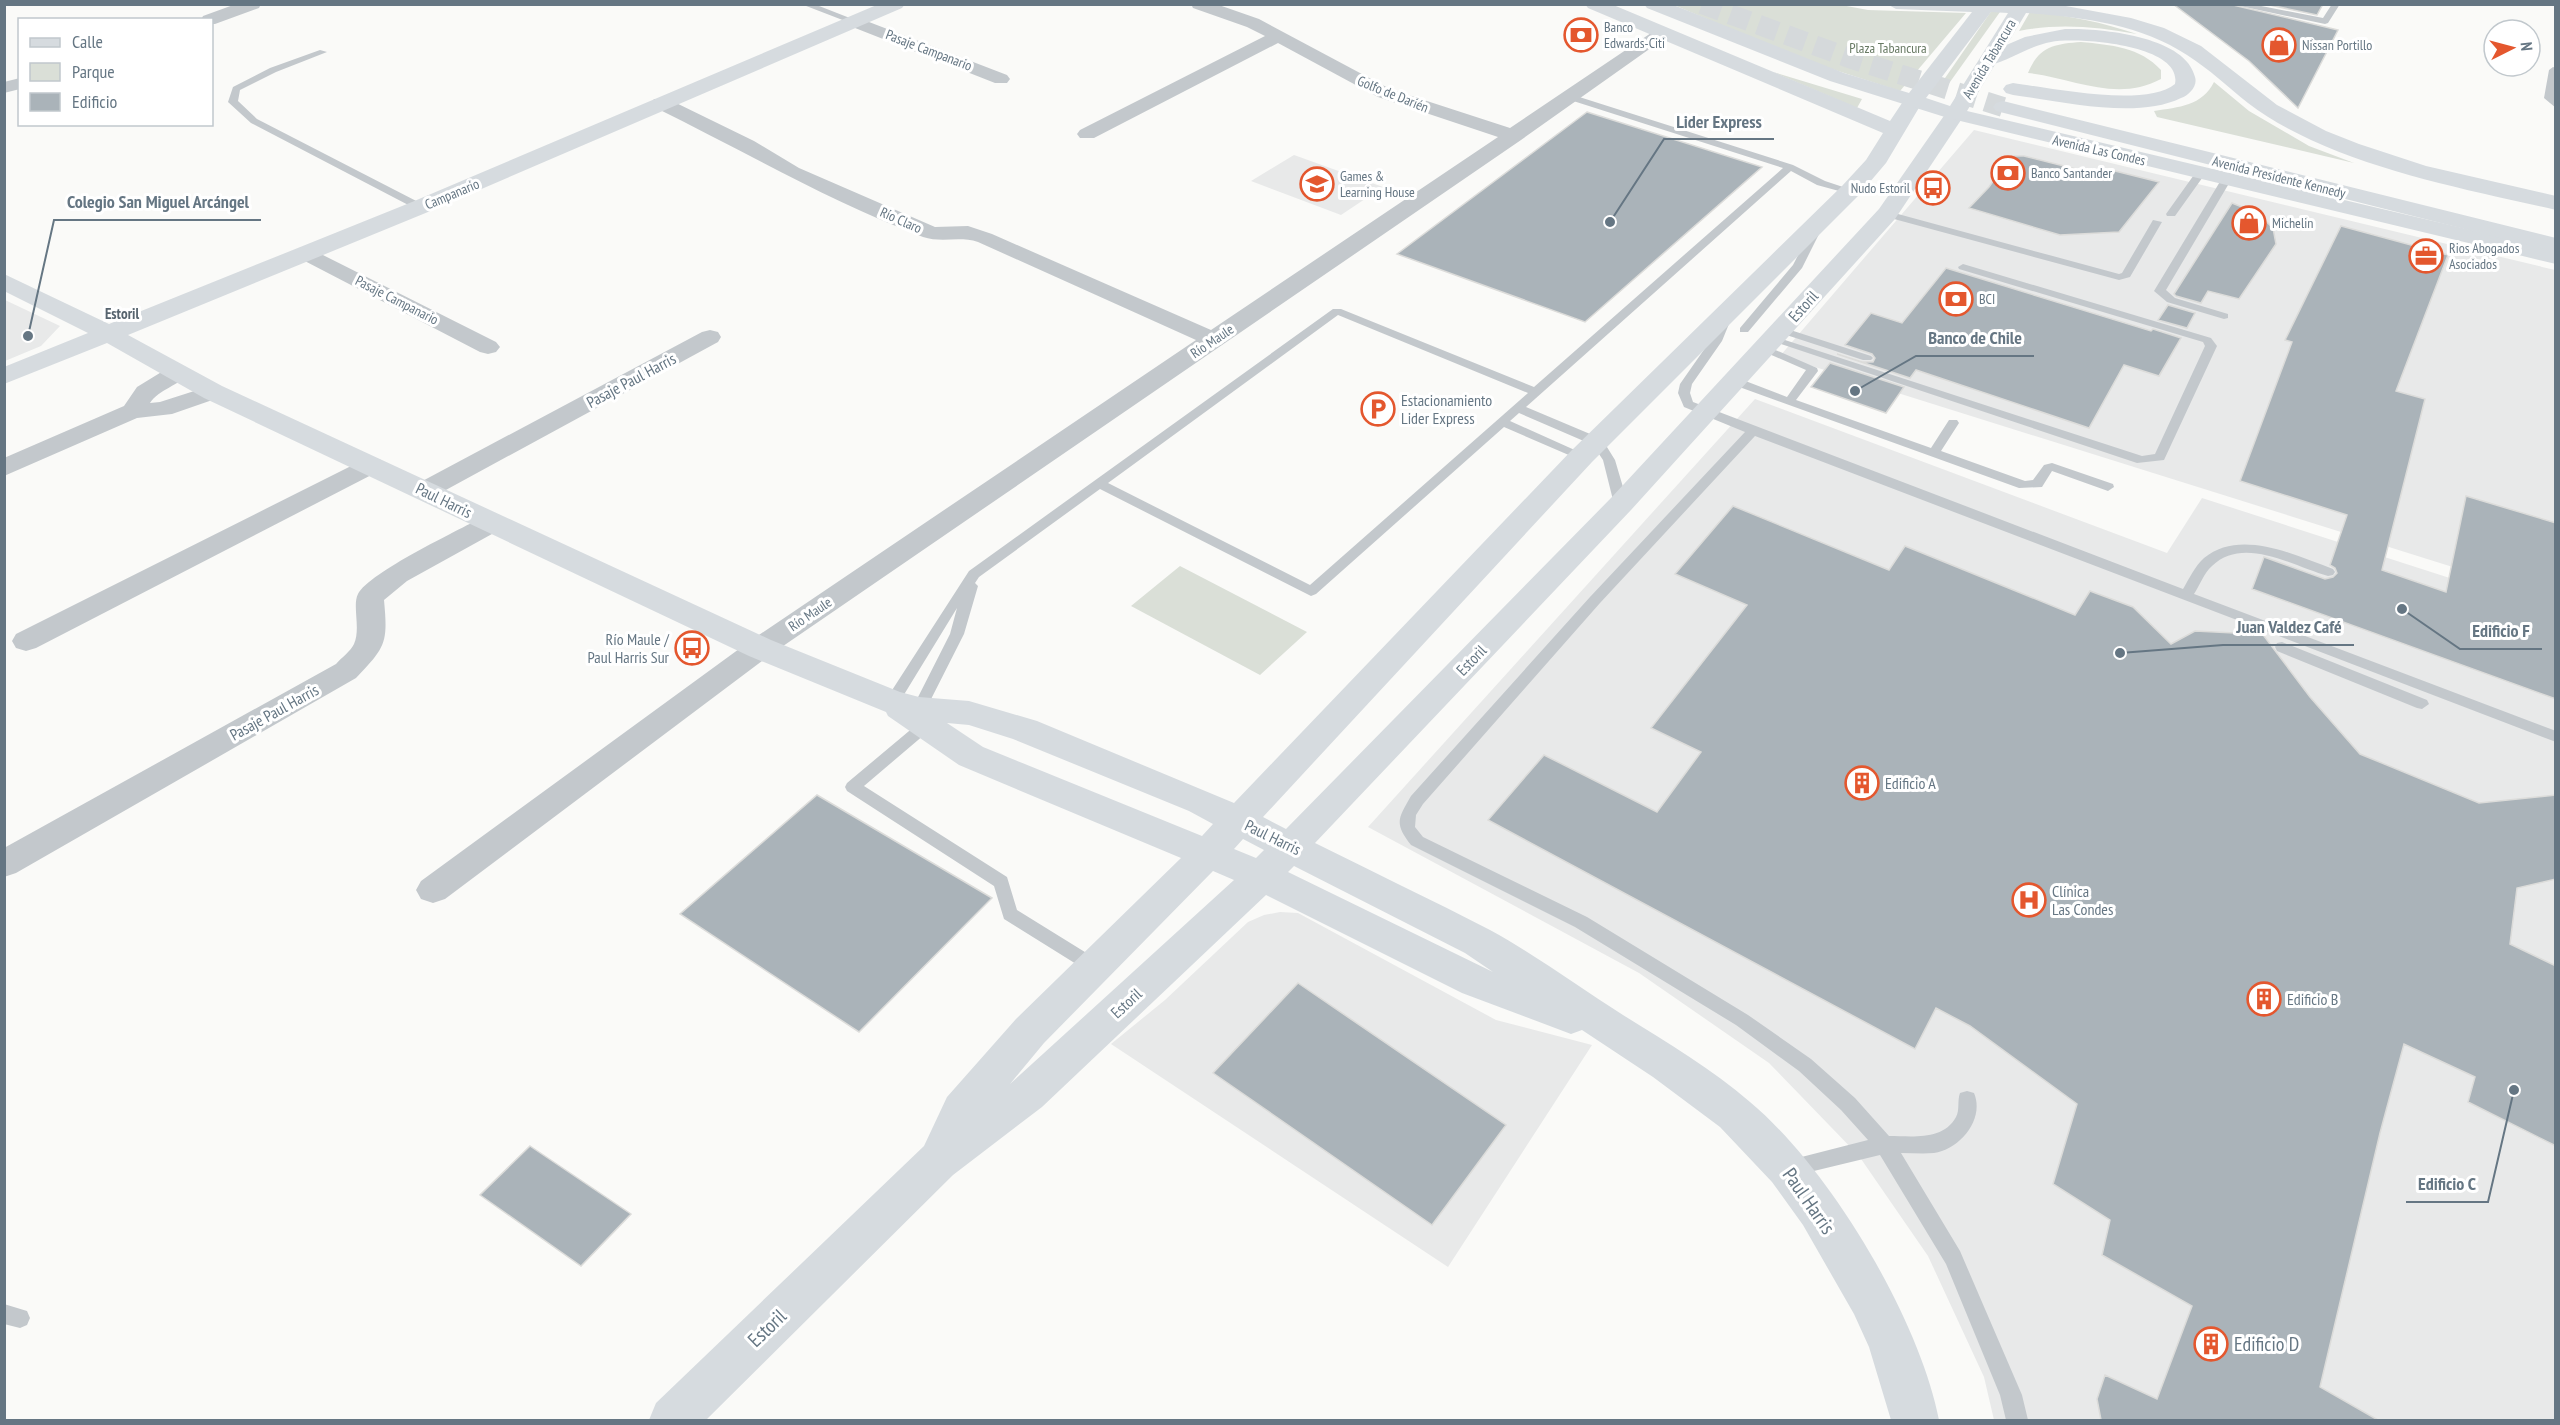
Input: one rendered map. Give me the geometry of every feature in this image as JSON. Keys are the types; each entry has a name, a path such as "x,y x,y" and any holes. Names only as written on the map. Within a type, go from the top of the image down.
{"main road":[{"name":"Campanario","path":"4,376 420,207 896,4"},
{"path":"1594,4 1894,130"},
{"name":"Avenida Las Condes","path":"1653,4 1817,70 1955,114 2556,257"},
{"path":"1896,4 2022,5 2104,17 2147,28 2184,43"},
{"path":"2106,4 2147,21 2184,43 2214,62 2254,99 2319,136 2363,154 2413,169 2556,204"},
{"name":"Avenida Tabancura","path":"1913,101 1987,5"},
{"name":"Avenida Tabancura","path":"1955,114 1990,59 2004,30 2022,5"},
{"path":"1990,59 2035,39 2060,34 2089,34 2150,47 2178,63 2186,75 2184,86 2176,93 2141,100 2009,95"},
{"name":"Avenida Presidente Kennedy","path":"2009,95 2556,222"},
{"name":"Avenida Presidente Kennedy","path":"2009,95 2556,245"},
{"name":"Estoril","path":"673,1420 938,1161 1028,1094 1262,876 1621,504 1735,381 1758,332 1819,223 1875,163 1913,101"},
{"name":"Estoril","path":"938,1161 962,1110 1030,1031 1208,854 1590,449 1758,332 1887,214 1897,203 1955,114"},
{"name":"Paul Harris","path":"4,281 213,392 760,648 912,712 970,756 1262,876 1476,982 1627,1038"},
{"name":"Paul Harris","path":"912,712 969,713 1025,730 1201,802 1291,845 1478,942 1667,1064 1735,1114 1787,1168 1818,1211 1870,1298 1898,1364 1915,1420"}],"street":[{"path":"213,19 253,4"},
{"name":"Golfo de Darién","path":"1199,4 1253,23 1384,93 1514,136"},
{"name":"Pasaje Campanario","path":"856,22 1001,79"},
{"name":"Río Maule","path":"760,648 1663,33"},
{"path":"1087,134 1279,36"},
{"name":"Río Claro","path":"661,103 747,145 792,172 932,233 968,232 985,238 1214,340"},
{"name":"Pasaje Campanario","path":"307,253 488,347"},
{"name":"Pasaje Paul Harris","path":"424,490 710,337"},
{"path":"133,411 145,392 176,373"},
{"path":"4,468 133,411 163,409 213,392"},
{"path":"26,641 372,465"},
{"name":"Pasaje Paul Harris","path":"4,864 346,671 368,648 372,624 370,597 397,575 492,523"},
{"path":"433,890 760,648"}],"lane":[{"path":"805,4 856,22"},
{"path":"2235,4 2325,21 2336,4"},
{"path":"323,52 273,70 236,89 233,102 254,121 420,207"},
{"path":"2553,70 2549,98 2556,105"},
{"path":"1570,97 1790,167 1821,183 1850,191"},
{"path":"1099,483 1311,591 1790,167"},
{"path":"2171,214 2200,174"},
{"path":"2224,316 2171,300 2160,291 2226,180"},
{"path":"1887,214 2119,277 2126,275 2157,222"},
{"path":"1758,332 2141,460 2160,458 2211,346 2206,340 2196,334 1963,267"},
{"path":"912,712 947,613 974,574 1337,310 1536,392"},
{"path":"1758,332 1812,370 1789,402"},
{"path":"1867,358 1758,332 1716,341 1686,384 1684,393 1688,404 1704,412 2556,737"},
{"path":"1735,381 2024,485 2037,484 2048,468 2052,467 2108,487"},
{"path":"1518,408 1609,460 1621,504"},
{"path":"1502,422 1590,449"},
{"path":"1934,453 1953,423"},
{"path":"1753,430 1595,600 1416,800 1408,815 1407,828 1417,841 1581,922 1742,1020 1804,1065 1848,1104 1884,1144 1953,1258 2011,1395 2017,1420"},
{"path":"2185,597 2209,561 2228,549 2258,550 2328,572"},
{"path":"974,574 957,634 912,712 853,787 1001,882 1010,914 1095,967"},
{"path":"2282,647 2422,704"},
{"path":"1787,1168 1884,1144 1936,1144 1956,1132 1967,1117 1967,1099"}],"shaded area":[{"path":"1974,130 2555,270 2555,599 1780,356"},
{"name":"Games & Learning House","path":"1294,155 1383,187 1341,215 1251,181"},
{"path":"4,300 60,326 41,346 5,361"},
{"name":"Clínica Las Condes","path":"1755,399 2167,553 2202,498 2555,612 2555,1420 1994,1420 1984,1377 1928,1256 1859,1156 1769,1063 1639,973 1368,827"},
{"path":"1280,912 1298,913 1496,1020 1592,1045 1448,1267 1111,1044 1165,1000 1248,922 1264,915"}],"green space":[{"name":"Plaza Tabancura","path":"1836,4 1868,10 1966,13 1900,91 1801,59 1674,5"},
{"path":"1992,10 2000,12 1940,96 1934,94"},
{"path":"2030,12 2085,20 2137,34 2078,27 2049,27 2019,31"},
{"path":"2081,42 2124,48 2144,56 2161,70 2161,79 2144,86 2111,89 2028,73 2037,57 2049,48"},
{"path":"1773,72 1862,99 1857,108"},
{"path":"2214,82 2249,111 2309,146 2354,163 2157,117 2154,111 2196,101 2209,90"},
{"path":"1180,566 1307,632 1260,675 1131,606"}],"building":[{"name":"Nissan Portillo","path":"2173,4 2229,4 2338,30 2298,108 2249,61"},
{"path":"2265,4 2323,4 2317,15"},
{"path":"1587,112 1762,167 1585,322 1397,254"},
{"path":"2011,156 2024,156 2108,177 2111,170 2159,182 2119,232 2060,235 1969,208 1989,187"},
{"path":"2232,203 2257,213 2273,228 2276,244 2239,299 2208,291 2201,303 2176,296 2174,294"},
{"path":"2341,226 2448,255 2396,391 2425,399 2382,570 2446,592 2466,496 2556,523 2556,699 2252,589 2264,557 2325,579 2337,573 2330,565 2347,515 2240,481 2292,342 2285,340"},
{"path":"1946,268 2151,331 2153,329 2181,338 2159,376 2124,365 2089,428 1916,370 1910,378 1837,354 1862,362 1873,362 1875,358 1872,354 1845,345 1871,313 1902,323"},
{"path":"2168,305 2195,313 2187,328 2158,320"},
{"path":"1830,363 1904,387 1886,413 1811,387"},
{"path":"1733,506 1889,570 1905,546 2075,615 2090,591 2133,607 2171,644 2195,631 2234,633 2238,623 2261,632 2310,697 2360,754 2479,803 2556,795 2556,879 2517,888 2510,944 2556,966 2556,1146 2468,1102 2475,1077 2404,1044 2380,1133 2320,1387 2378,1420 2101,1420 2097,1399 2105,1375 2157,1399 2192,1306 2102,1255 2110,1220 2053,1184 2077,1104 1970,1026 1936,1008 1915,1049 1488,820 1544,755 1657,812 1701,752 1651,728 1747,605 1675,574"},
{"path":"817,795 992,898 859,1032 680,914"},
{"path":"1298,983 1506,1125 1432,1225 1213,1073"},
{"path":"530,1146 631,1214 581,1266 480,1195"}],"tunnel":[{"path":"1702,4 1852,59 2003,107"}],"place":[{"name":"Banco Edwards-Citi","path":"1581,35"},
{"name":"Nissan Portillo","path":"2279,45"},
{"name":"Banco Santander","path":"2008,173"},
{"name":"Games & Learning House","path":"1317,184"},
{"name":"Nudo Estoril","path":"1933,188"},
{"name":"Lider Express","path":"1610,222"},
{"name":"Michelin","path":"2249,223"},
{"name":"Rios Abogados Asociados","path":"2426,256"},
{"name":"BCI","path":"1956,299"},
{"name":"Colegio San Miguel Arcángel","path":"28,336"},
{"name":"Banco de Chile","path":"1855,391"},
{"name":"Estacionamiento Lider Express","path":"1378,409"},
{"name":"Edificio F","path":"2402,609"},
{"name":"Río Maule / Paul Harris Sur","path":"692,648"},
{"name":"Juan Valdez Café","path":"2120,653"},
{"name":"Edificio A","path":"1862,783"},
{"name":"Clínica Las Condes","path":"2029,900"},
{"name":"Edificio B","path":"2264,999"},
{"name":"Edificio C","path":"2514,1090"},
{"name":"Edificio D","path":"2211,1344"}],"district":[{"name":"Estoril","path":"122,314"}]}
